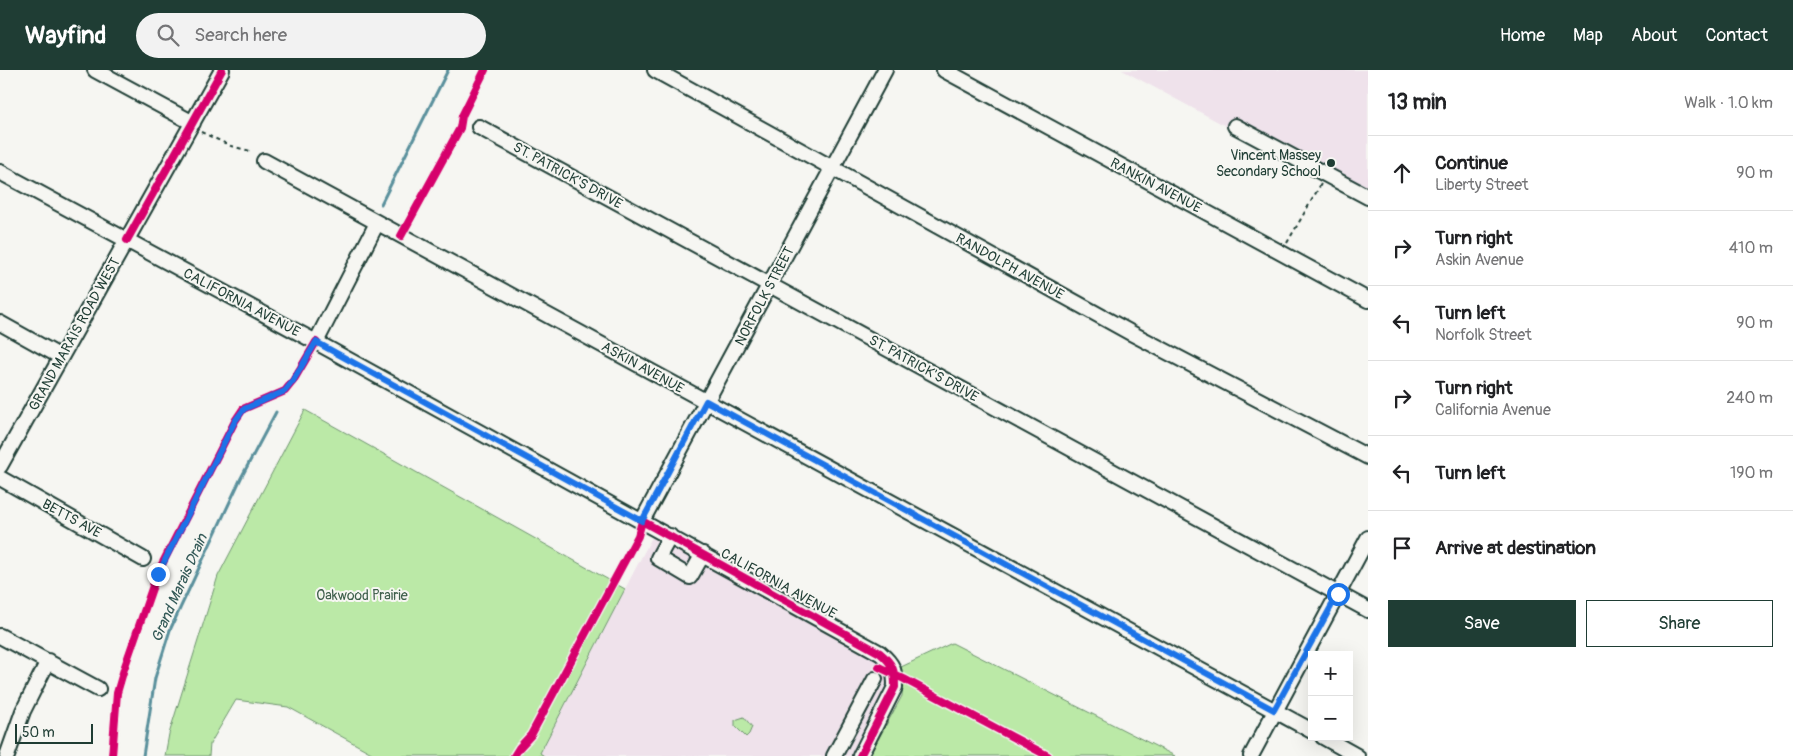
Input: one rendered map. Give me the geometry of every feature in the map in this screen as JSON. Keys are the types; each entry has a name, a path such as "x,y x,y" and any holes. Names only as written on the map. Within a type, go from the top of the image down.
{"street":[{"path":"95,70 196,127"},
{"name":"GRAND MARAIS ROAD WEST","path":"0,466 126,240 196,127 222,70"},
{"name":"RANDOLPH AVENUE","path":"655,70 1131,333 1368,457"},
{"name":"NORFOLK STREET","path":"642,521 885,70"},
{"name":"RANKIN AVENUE","path":"944,70 1368,300"},
{"path":"1236,126 1368,198"},
{"name":"ST. PATRICK'S DRIVE","path":"480,127 1368,610"},
{"name":"ASKIN AVENUE","path":"264,161 1308,729"},
{"name":"CALIFORNIA AVENUE","path":"0,172 316,342 880,653 891,662 895,675 895,687 871,734"},
{"path":"316,342 377,223"},
{"path":"0,323 61,356"},
{"name":"BETTS AVE","path":"0,478 143,559"},
{"path":"670,536 658,558 690,576 703,554"},
{"path":"1251,756 1368,538"},
{"path":"0,636 98,689"},
{"path":"7,756 22,711 48,661"},
{"path":"834,756 875,679"},
{"path":"851,725 871,734 860,756"},
{"path":"1330,741 1357,756"}],"path":[{"path":"196,127 231,146 250,151"},
{"path":"1286,245 1324,179"}],"shaded area":[{"name":"Vincent Massey Secondary School","path":"1122,70 1368,70 1368,203 1222,124"},
{"path":"652,537 878,660 885,669 888,678 887,689 851,756 544,756 539,754"}],"green space":[{"name":"Oakwood Prairie","path":"305,410 625,589 540,753 544,756 377,756 288,707 236,700 210,744 209,756 165,756 169,734 218,576"},
{"path":"952,643 1175,756 869,756 902,696 903,677 901,667"},
{"path":"744,717 752,727 746,737 735,726 735,720"}],"waterway":[{"name":"Grand Marais Drain","path":"381,204 448,70"},
{"name":"Grand Marais Drain","path":"143,756 155,678 170,630 241,478 276,412"}],"cycle path":[{"path":"127,240 222,70"},
{"path":"401,236 460,128 462,116 485,70"},
{"path":"112,756 117,693 157,574 235,421 243,409 285,391 316,342"},
{"path":"514,756 531,735 638,536 642,521 880,653 888,661 894,672 895,687 860,756"},
{"path":"879,667 1048,756"}],"place":[{"name":"Vincent Massey Secondary School","path":"1331,163"}],"route":[{"path":"158,574 235,421 244,409 256,402 269,399 285,391 316,342 642,521 706,401 1274,710 1338,594"}]}
